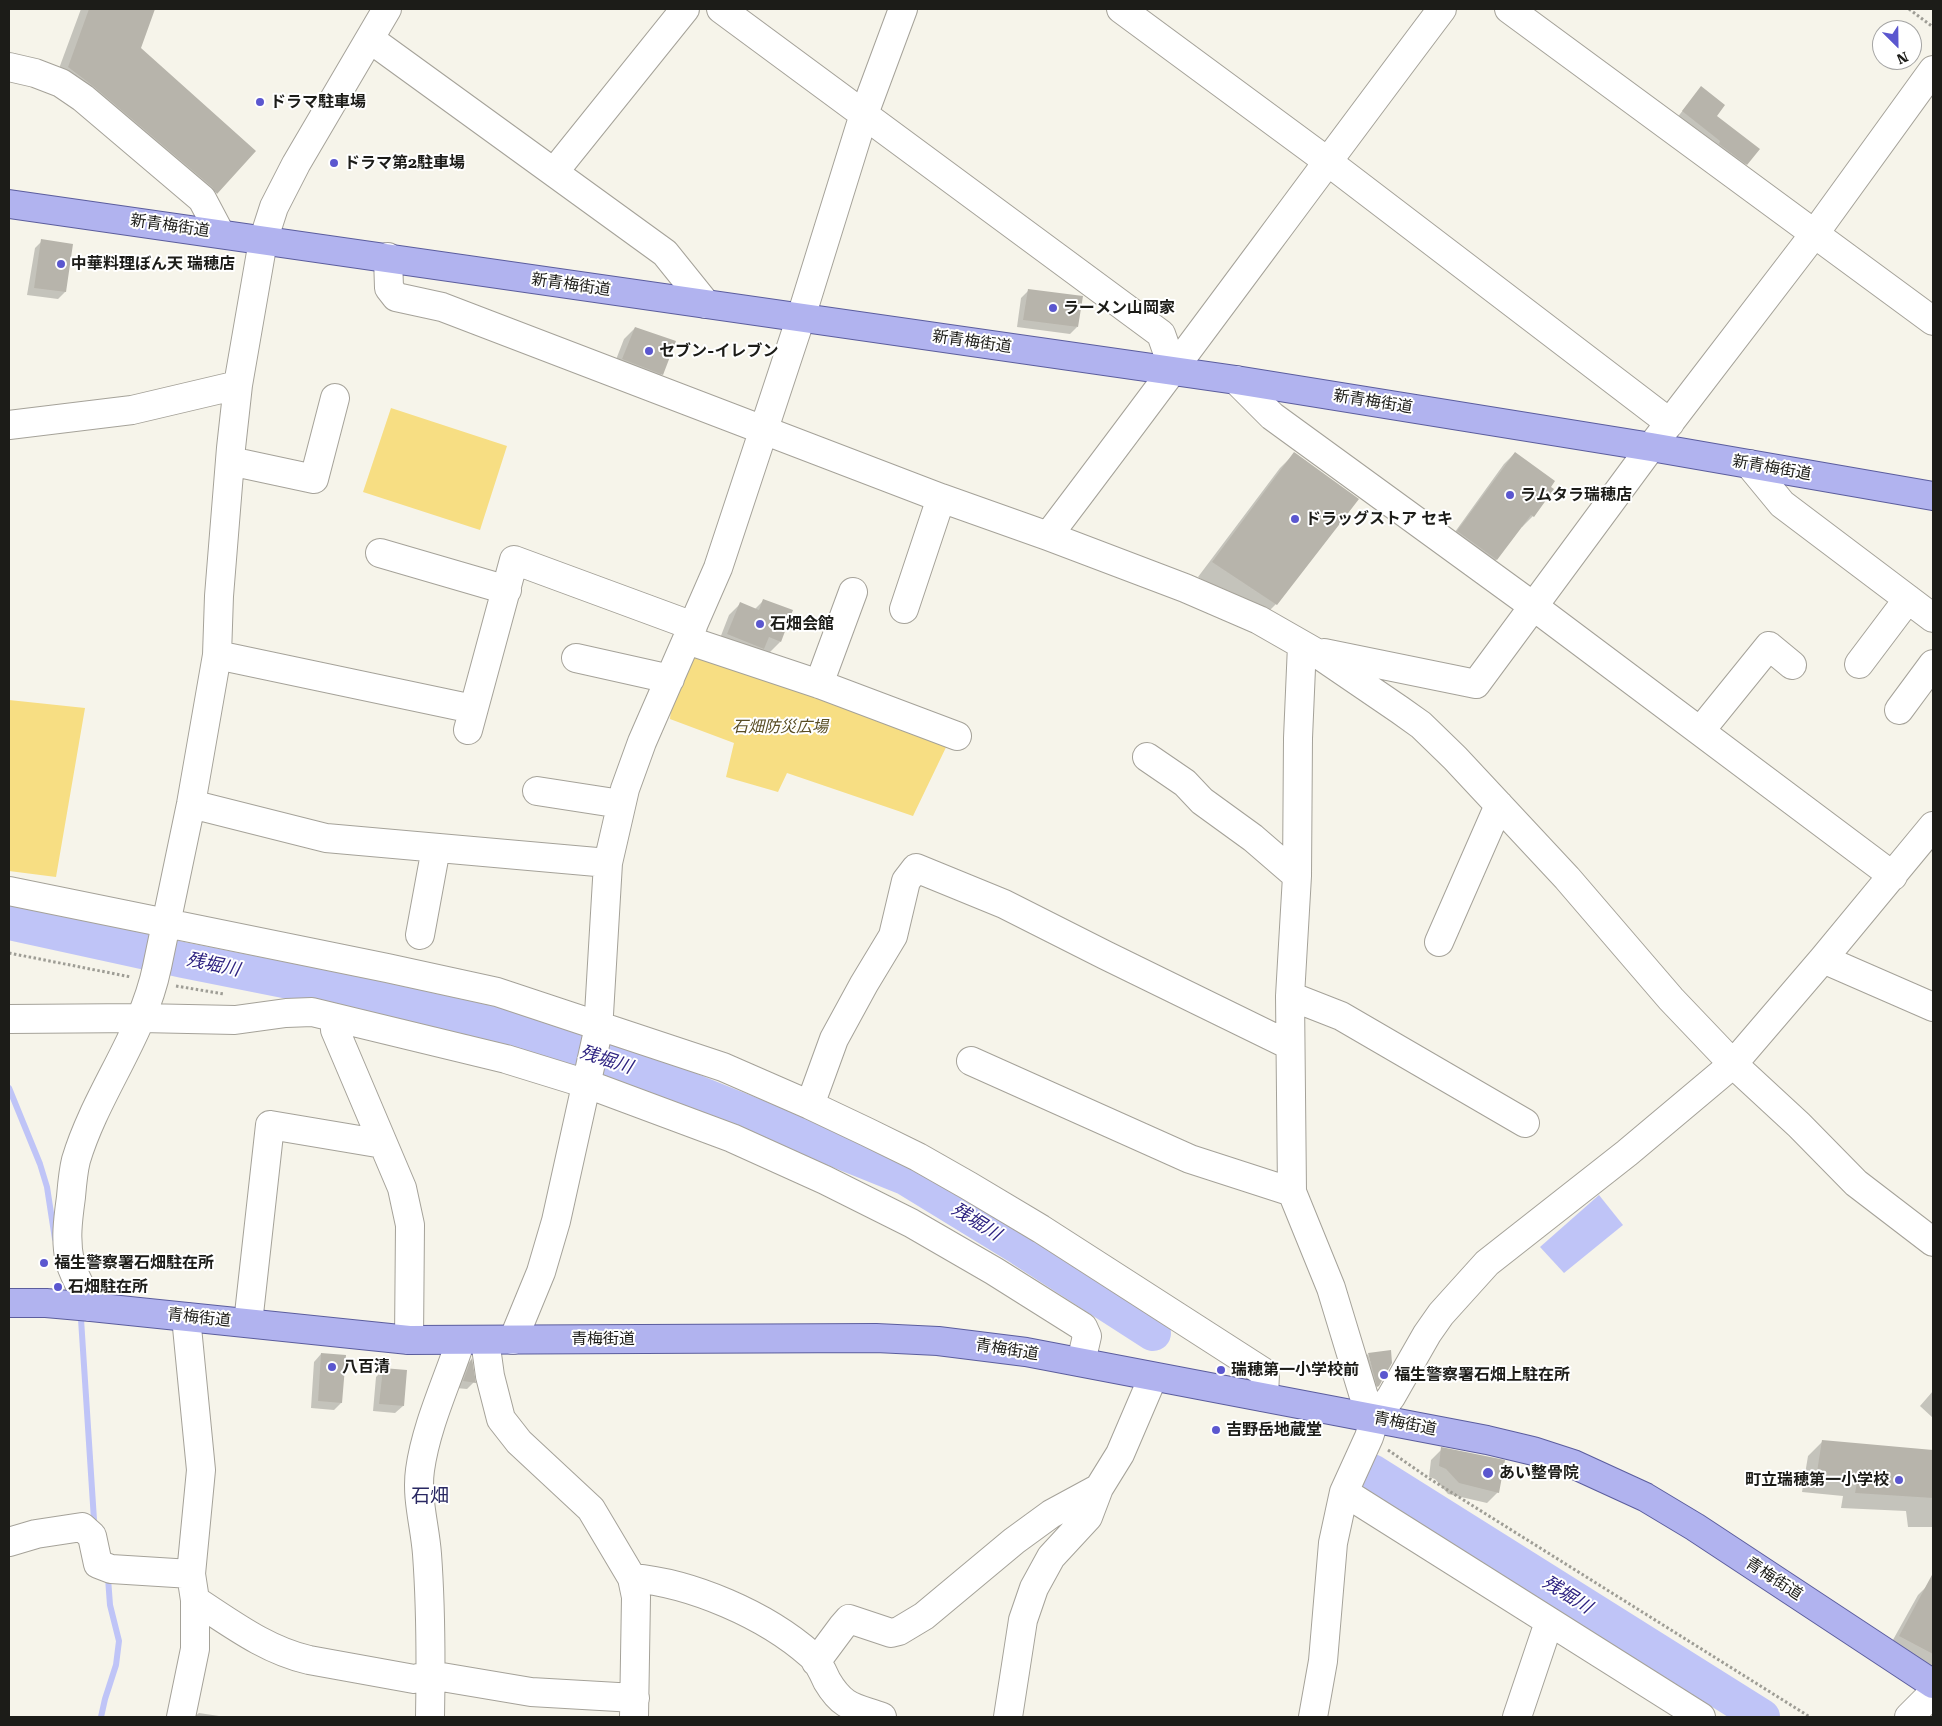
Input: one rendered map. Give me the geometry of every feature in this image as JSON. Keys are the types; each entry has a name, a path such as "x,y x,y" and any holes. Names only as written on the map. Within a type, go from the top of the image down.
{"main road":[{"name":"新青梅街道","path":"9,204 1236,380 1933,496"},
{"name":"青梅街道","path":"9,1304 46,1303 91,1307 409,1340 907,1339 973,1344 1081,1362 1264,1397 1372,1427 1511,1445 1572,1464 1626,1488 1694,1526 1933,1684"}],"street":[{"path":"91,1307 73,1269 68,1243 67,1224 76,1160 99,1104 141,1018 154,982 146,972 165,928 191,804 217,655 219,596 238,385 263,241 274,206 296,164 387,9"},
{"path":"554,172 685,9"},
{"path":"513,1340 541,1272 554,1230 599,1028 608,863 624,789 642,742 718,568 801,318 864,114 903,9"},
{"path":"1121,9 1327,161 1670,423"},
{"path":"1048,536 1174,371 1327,161 1442,9"},
{"path":"1509,9 1933,321"},
{"path":"731,12 864,114 1161,334 1174,371"},
{"path":"370,39 666,254 706,304"},
{"path":"9,67 34,73 60,83 83,98 202,199 220,234"},
{"path":"1308,648 1476,684 1651,448 1815,233 1933,70"},
{"path":"388,258 389,288 396,297 442,307 941,498 1185,588 1259,620 1308,648 1421,725 1455,758 1567,878 1671,1000 1733,1064 1800,1125 1856,1183 1933,1242"},
{"path":"1236,380 1272,416 1701,730 1893,876"},
{"path":"9,425 132,410 238,385"},
{"path":"230,460 314,479 335,398"},
{"path":"1749,464 1782,504 1933,618"},
{"path":"904,609 941,498"},
{"path":"380,553 507,590"},
{"path":"217,655 470,720 514,560 690,633 957,736"},
{"path":"1859,664 1908,598"},
{"path":"819,684 854,611"},
{"path":"1701,730 1769,646 1792,665"},
{"path":"1308,648 1298,738 1297,876 1290,996 1292,1192 1331,1288 1372,1427"},
{"path":"576,658 670,679"},
{"path":"1899,710 1933,664"},
{"path":"1147,758 1185,783 1202,801 1254,838 1297,876"},
{"path":"537,791 621,804"},
{"path":"191,804 326,838 608,863"},
{"path":"1440,942 1499,805"},
{"path":"1313,1717 1323,1661 1333,1543 1344,1492 1372,1427 1426,1334 1441,1314 1487,1263 1627,1153 1733,1064 1893,876 1922,856 1933,826"},
{"path":"420,935 436,848"},
{"path":"810,1105 834,1039 893,936 906,881 916,868 1004,904 1289,1045"},
{"path":"9,891 165,928 387,968 497,992 599,1028 723,1067 810,1105 918,1158 969,1186 1265,1373 1264,1397"},
{"path":"1823,959 1933,1007"},
{"path":"1290,996 1341,1016 1525,1123"},
{"path":"9,1019 141,1018 235,1020 286,1013 312,1012 506,1059 587,1082 732,1138 779,1159 860,1197 945,1242 1083,1327 1087,1336 1081,1362"},
{"path":"336,1018 336,1030 402,1188 410,1225 409,1340"},
{"path":"971,1061 1190,1159 1292,1192"},
{"path":"248,1323 270,1125 383,1144"},
{"path":"181,1717 196,1649 193,1587 201,1470 186,1317"},
{"path":"9,1542 36,1534 82,1527 92,1536 98,1564 111,1569 193,1587 269,1647 293,1656 414,1679 430,1675 635,1708 636,1597 632,1578 592,1509 519,1442 501,1419 490,1376 473,1340"},
{"path":"430,1717 428,1568 420,1500 420,1473 427,1436 473,1340"},
{"path":"1008,1717 1023,1620 1034,1588 1051,1557 1088,1517 1098,1488 1120,1454 1153,1376"},
{"path":"816,1662 850,1619 891,1633 899,1631 924,1616 1014,1541 1051,1514 1098,1488"},
{"path":"1344,1492 1700,1717"},
{"path":"632,1578 652,1579 702,1594 745,1612 795,1642 814,1657 832,1688 844,1703 882,1717"},
{"path":"1516,1717 1549,1622"},
{"path":"1909,1717 1933,1693"}],"path":[{"path":"1909,9 1933,27"},
{"path":"9,953 146,972"},
{"path":"1372,1427 1430,1479 1810,1717"}],"green space":[{"path":"391,408 507,446 480,530 363,492"},
{"name":"石畑防災広場","path":"691,646 950,739 913,816 787,773 778,792 726,777 734,743 670,719 673,685"},
{"path":"9,700 85,708 56,877 9,871"}],"water":[{"path":"1599,1195 1623,1225 1564,1273 1540,1247"}],"building":[{"path":"89,9 155,9 141,48 256,151 217,194 212,187 68,67"},
{"path":"1701,86 1725,105 1717,116 1760,149 1747,165 1719,144 1720,141 1682,111"},
{"path":"41,239 73,244 66,292 34,288"},
{"path":"1028,289 1083,296 1078,327 1023,320"},
{"path":"635,327 676,341 663,375 622,359"},
{"path":"1294,452 1359,499 1277,605 1212,562"},
{"path":"1515,452 1555,481 1551,487 1554,489 1534,517 1531,515 1497,560 1457,531"},
{"path":"763,599 793,610 781,642 769,637 764,649 727,634 740,602 759,610"},
{"path":"1391,1350 1392,1363 1377,1387 1368,1353"},
{"path":"321,1353 346,1355 342,1403 318,1401"},
{"path":"472,1358 476,1383 463,1381"},
{"path":"383,1368 407,1370 404,1406 379,1404"},
{"path":"1822,1440 1933,1450 1933,1498 1855,1493 1857,1482 1816,1478"},
{"path":"1441,1447 1505,1460 1499,1493 1459,1483 1446,1469 1439,1466"},
{"path":"1933,1573 1933,1654 1899,1636"}],"waterway":[{"name":"残堀川","path":"9,922 183,960 410,1005 508,1028 565,1044 632,1067 905,1177 1021,1248 1153,1333"},
{"path":"9,1088 40,1164 47,1187 55,1239"},
{"path":"81,1319 94,1520"},
{"name":"残堀川","path":"1372,1472 1762,1717"},
{"path":"101,1717 116,1665 119,1641 110,1605 108,1578"}],"place":[{"name":"ドラマ駐車場","path":"260,102"},
{"name":"ドラマ第2駐車場","path":"334,163"},
{"name":"中華料理ぼん天 瑞穂店","path":"61,264"},
{"name":"ラーメン山岡家","path":"1053,308"},
{"name":"セブン-イレブン","path":"649,351"},
{"name":"ラムタラ瑞穂店","path":"1510,495"},
{"name":"ドラッグストア セキ","path":"1295,519"},
{"name":"石畑会館","path":"760,624"},
{"name":"福生警察署石畑駐在所","path":"44,1263"},
{"name":"石畑駐在所","path":"58,1287"},
{"name":"八百清","path":"332,1367"},
{"name":"瑞穂第一小学校前","path":"1221,1370"},
{"name":"福生警察署石畑上駐在所","path":"1384,1375"},
{"name":"吉野岳地蔵堂","path":"1216,1430"},
{"name":"あい整骨院","path":"1488,1473"},
{"name":"町立瑞穂第一小学校","path":"1899,1480"}],"district":[{"name":"石畑","path":"430,1496"}]}
